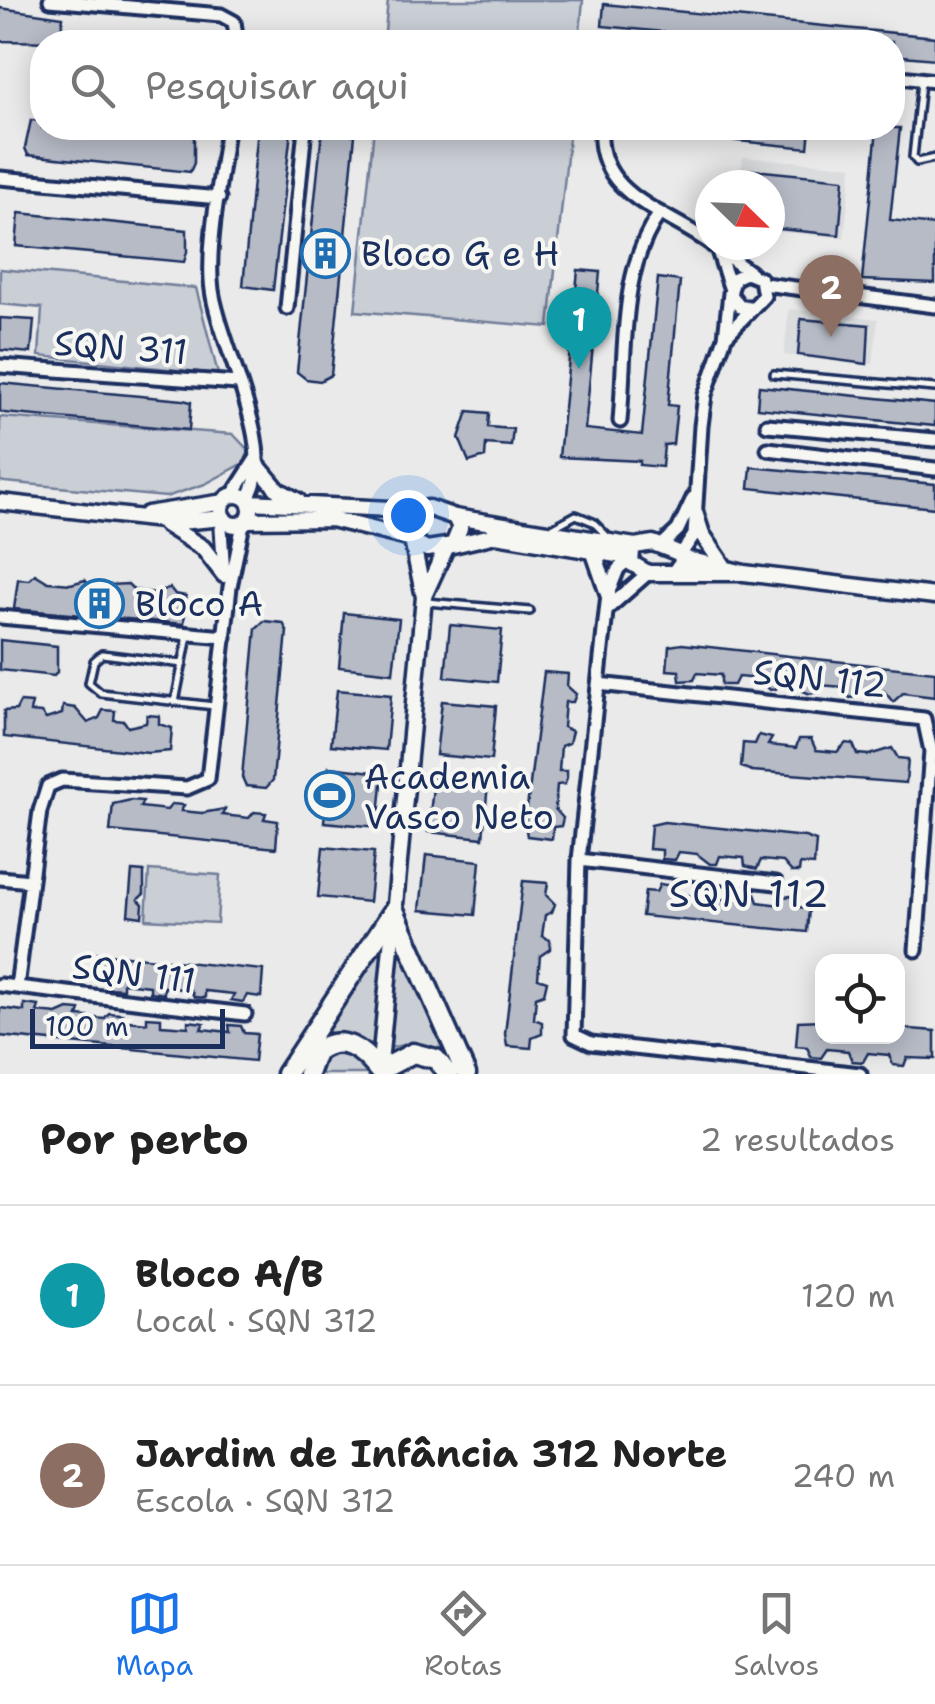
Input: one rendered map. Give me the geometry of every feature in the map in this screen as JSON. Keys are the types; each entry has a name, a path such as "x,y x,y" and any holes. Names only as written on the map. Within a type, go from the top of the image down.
{"main road":[{"path":"286,1074 394,910"},
{"path":"394,910 466,1074"},
{"path":"308,1074 316,1052 338,1043 358,1049 379,1073 412,1053 436,1058 448,1074"}],"street":[{"path":"50,0 221,15 234,22 235,30"},
{"path":"905,77 935,81"},
{"name":"SQN 311","path":"226,140 212,292 258,462"},
{"path":"287,308 305,140"},
{"path":"600,140 607,170 660,213 695,235"},
{"path":"0,178 219,198"},
{"path":"620,420 634,266 644,234 660,213"},
{"path":"718,260 740,307 804,291"},
{"path":"733,260 764,284 935,306"},
{"path":"680,560 692,541 706,395 725,337 730,291 740,274 751,273"},
{"path":"725,337 756,304 764,284"},
{"name":"SQN 311","path":"0,366 238,383"},
{"path":"767,424 935,440"},
{"path":"768,449 935,469"},
{"path":"224,519 258,462 278,490 304,504"},
{"path":"238,500 245,522"},
{"path":"136,516 238,500 430,508 455,517 612,542 648,572"},
{"path":"0,502 196,523 224,519 331,519 408,541 450,546 496,534 631,554 662,545 678,530 694,505"},
{"path":"694,505 702,534 723,565"},
{"path":"410,510 403,524 424,600"},
{"path":"379,1073 424,600 460,528 455,517"},
{"name":"SQN 111","path":"17,986 30,881 48,786 62,780 197,786 210,772 225,637 227,581 220,529 224,519"},
{"path":"155,520 203,548 227,581"},
{"name":"SQN 111","path":"227,581 245,522"},
{"path":"662,545 680,560 727,577 744,573"},
{"path":"592,550 608,601"},
{"path":"631,554 618,569 608,601 598,684 579,860 572,1017 577,1039 860,1074"},
{"path":"608,601 648,572 680,560 723,565 744,573 935,596"},
{"path":"0,616 225,637"},
{"name":"SQN 112","path":"598,684 924,720 931,752 916,950"},
{"path":"579,860 776,882"},
{"path":"0,878 30,881"},
{"name":"SQN 111","path":"0,985 245,1014"}],"lane":[{"path":"921,79 913,158 918,162 935,158"},
{"path":"774,374 935,388"},
{"path":"424,600 530,611"},
{"path":"176,702 188,634"},
{"path":"183,664 102,654 90,671 95,691 219,706"}],"shaded area":[{"path":"388,0 583,0 580,30 385,30"},
{"path":"373,140 569,140 549,327 355,311"},
{"path":"743,157 852,166 844,238 785,232 785,170 741,170"},
{"path":"0,269 196,288 218,374 39,356 42,308 0,304"},
{"path":"789,309 878,319 873,364 784,355"},
{"path":"0,417 233,434 249,451 244,463 205,484 166,497 5,482 0,481"},
{"path":"149,870 220,875 217,923 146,919"},
{"path":"387,929 374,1055 344,1039 302,1074 292,1074"},
{"path":"397,933 460,1074 419,1046 388,1049"},
{"path":"331,1050 350,1051 370,1074 314,1074 318,1061"}],"building":[{"path":"604,4 865,30 643,30 602,26"},
{"path":"0,8 63,17 61,30 30,30 30,42 0,41"},
{"path":"905,34 935,37 935,59 905,56"},
{"path":"30,125 30,140 194,140 194,163 190,172 28,155 25,148"},
{"path":"257,140 290,140 273,290 243,286"},
{"name":"Bloco G e H","path":"321,140 354,140 331,375 320,381 306,379 297,372"},
{"path":"729,140 809,140 808,148"},
{"path":"876,140 899,140 890,220 935,225 935,283 862,280"},
{"path":"785,173 844,179 839,235 785,230"},
{"path":"19,213 187,230 187,252 184,262 16,246"},
{"path":"578,270 600,272 585,429 642,435 658,278 680,281 668,405 677,406 673,444 664,445 662,467 639,465 640,461 559,457"},
{"path":"0,318 34,320 31,353 0,350"},
{"path":"801,319 869,325 867,364 798,355"},
{"path":"0,383 183,400 191,402 189,430 4,413 0,411"},
{"path":"759,386 935,404 935,426 757,408"},
{"path":"468,411 489,413 488,427 513,429 511,446 486,444 485,457 469,462 459,438"},
{"path":"751,467 935,484 935,508 749,488"},
{"name":"Bloco A","path":"35,574 48,582 128,584 134,590 155,593 170,588 175,594 186,596 184,624 14,609 18,579 29,580"},
{"path":"344,613 399,619 393,673 339,667"},
{"path":"264,621 283,623 287,631 273,780 266,788 246,786 242,777 256,628"},
{"path":"450,625 502,630 497,682 445,677"},
{"path":"0,640 57,646 57,672 54,676 0,670"},
{"path":"682,644 935,672 935,697 903,693 893,702 884,691 861,689 858,697 850,698 843,687 820,685 817,692 810,694 803,691 803,683 779,681 776,689 770,690 759,679 738,677 734,685 721,685 721,675 697,673 694,680 680,681 679,671 667,670 669,646"},
{"path":"544,672 568,674 567,686 576,694 573,702 565,702 563,727 572,731 569,743 561,746 559,771 567,771 567,777 565,784 557,785 555,809 563,818 561,826 553,827 552,839 527,836 525,824"},
{"path":"337,690 391,695 386,750 331,745"},
{"path":"442,701 496,706 491,760 436,755"},
{"path":"20,702 32,703 30,712 41,713 46,719 62,714 63,706 75,708 88,723 99,718 103,710 115,711 114,720 124,721 128,727 146,723 147,715 159,716 159,724 172,728 170,751 148,753 4,737 4,711 16,710"},
{"path":"759,735 772,738 768,745 796,748 799,739 811,739 816,750 837,752 846,743 853,744 857,754 869,755 892,748 898,758 908,759 906,783 741,767 743,743 755,744"},
{"path":"329,767 383,773 378,827 324,822"},
{"path":"434,778 488,783 483,838 428,832"},
{"path":"143,801 140,807 167,810 172,804 184,805 181,811 202,813 225,809 222,815 249,818 254,812 266,813 264,819 278,821 276,848 110,831 113,804"},
{"path":"664,822 805,837 816,841 814,865 800,864 799,872 792,872 783,862 761,860 757,869 745,866 744,858 720,856 717,864 710,864 697,854 679,852 675,860 662,859 662,850 649,849 651,825"},
{"path":"323,847 374,852 369,902 318,897"},
{"path":"426,855 480,861 475,915 420,910"},
{"path":"132,871 144,872 144,894 138,899 143,904 142,917 128,915"},
{"path":"523,881 548,883 546,895 555,904 552,912 545,915 542,936 550,940 550,949 540,956 538,978 547,981 544,994 536,997 534,1019 542,1022 542,1034 532,1038 531,1048 507,1046 505,1034"},
{"path":"660,884 673,886 676,894 698,896 701,889 708,888 714,890 715,898 739,901 748,892 755,894 758,902 780,905 783,897 791,896 797,907 809,908 807,932 642,916 645,891 656,892"},
{"path":"98,953 263,970 261,997 247,995 243,1002 231,1000 234,994 205,991 205,998 194,997 191,990 164,987 164,994 150,992 150,986 123,983 123,989 108,988 110,982 96,980"},
{"path":"24,1004 39,1006 37,1012 80,1010 78,1016 104,1019 109,1013 122,1014 119,1020 147,1023 147,1017 161,1018 161,1025 188,1027 188,1021 204,1023 201,1029 230,1032 229,1025 241,1026 244,1033 257,1034 254,1061 0,1036 0,1008 24,1011"},
{"path":"815,1020 815,1044 905,1044 905,1029 935,1031 935,1059 907,1058 904,1066 893,1065 889,1055 868,1053 863,1062 852,1061 848,1051 827,1049 821,1058 811,1057 807,1047 796,1046 798,1021"}],"place":[{"name":"Bloco G e H","path":"326,253"},
{"name":"Jardim de Infância 312 Norte","path":"831,337"},
{"name":"Bloco A/B","path":"579,369"},
{"name":"Bloco A","path":"100,603"},
{"name":"Academia Vasco Neto","path":"329,796"}],"district":[{"name":"SQN 112","path":"750,893"}]}
